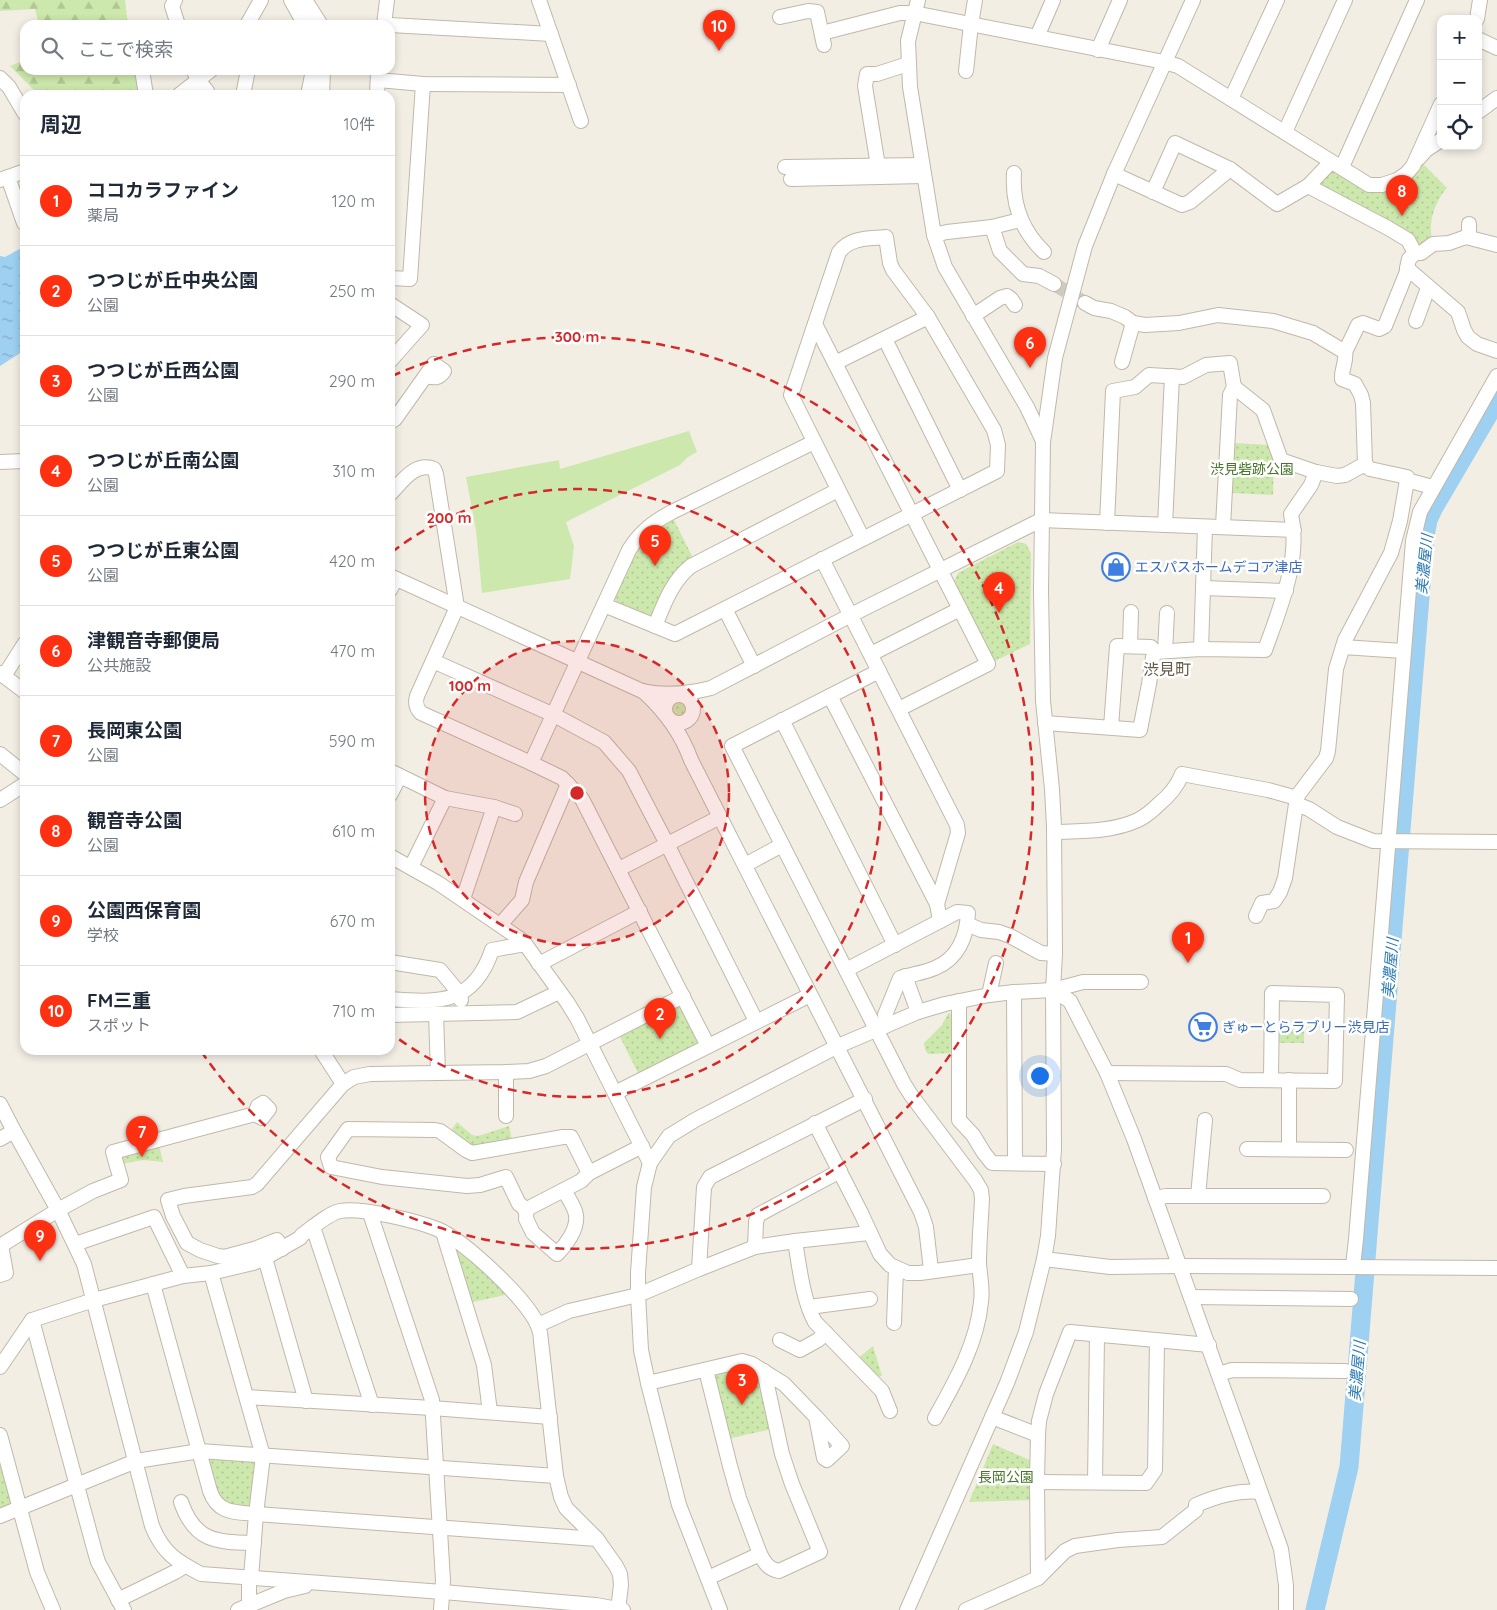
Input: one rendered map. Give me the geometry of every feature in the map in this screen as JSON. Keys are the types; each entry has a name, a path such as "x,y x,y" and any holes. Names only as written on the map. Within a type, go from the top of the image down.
{"street":[{"path":"176,0 172,6 176,20"},
{"path":"250,20 261,0"},
{"path":"292,0 302,20"},
{"path":"305,0 318,20"},
{"path":"385,20 387,0"},
{"path":"539,0 581,121"},
{"path":"966,71 975,0"},
{"path":"1037,37 1053,0"},
{"path":"1098,50 1120,0"},
{"path":"907,1610 1007,1384 1026,1332 1048,1236 1054,1164 1054,832 1052,789 1045,723 1041,520 1043,442 1054,358 1085,246 1114,174 1193,0"},
{"path":"1231,99 1277,0"},
{"path":"1285,132 1345,0"},
{"path":"1152,192 1175,144 1230,169 1277,204 1308,186 1336,164 1417,0"},
{"path":"1478,15 1480,0"},
{"path":"916,7 908,41 908,64 934,236 945,267 1027,407 1043,442"},
{"path":"780,16 808,11 817,12 823,39 916,7 971,24 1178,66 1369,185 1382,185 1397,180 1406,174 1426,150 1437,143"},
{"path":"395,25 551,34"},
{"path":"1482,41 1497,48"},
{"path":"878,166 865,86 867,74 877,74 908,64"},
{"path":"143,75 145,90"},
{"path":"184,90 196,75 206,90"},
{"path":"244,90 247,75"},
{"path":"309,90 312,75"},
{"path":"322,90 323,75"},
{"path":"377,90 378,75 423,84 569,85"},
{"path":"0,78 9,87 20,106"},
{"path":"395,278 410,279 423,84"},
{"path":"1482,109 1497,98"},
{"path":"1417,160 1421,147 1437,115"},
{"path":"878,166 923,171 788,173 878,166"},
{"path":"1114,174 1182,205 1190,202 1230,169"},
{"path":"20,173 4,178 20,214"},
{"path":"1014,173 1015,203 1020,220 1028,234 1044,252"},
{"path":"1308,186 1408,240 1415,253"},
{"path":"934,236 947,232 992,227 1020,220"},
{"path":"992,227 1000,251 1023,274 1039,276 1054,284"},
{"path":"1256,916 1262,904 1274,900 1280,892 1285,878 1296,801 1326,758 1328,751 1336,669 1345,640 1390,553 1400,521 1407,480 1407,476 1370,469 1365,464 1363,403 1355,384 1342,379 1345,352 1358,325 1363,323 1378,329 1385,326 1408,269 1409,259 1415,253 1421,253 1433,244 1449,243 1466,237 1469,231 1497,245"},
{"path":"604,605 675,634 997,471 998,440 994,430 928,317 893,270 886,237 852,241 844,245 839,252 791,395 862,539"},
{"path":"1408,269 1458,312 1468,337 1477,344 1497,351"},
{"path":"1416,321 1428,288"},
{"path":"973,316 1000,298 1007,296 1016,305"},
{"path":"1085,303 1094,308 1111,311 1133,323 1145,325 1156,326 1206,319 1218,315 1273,321 1313,333 1345,352"},
{"path":"395,307 422,325 395,355"},
{"path":"835,363 928,317"},
{"path":"1122,362 1133,323"},
{"path":"815,324 988,664 899,709"},
{"path":"885,339 960,490"},
{"path":"1106,523 1113,391 1136,387 1149,375 1183,377 1206,365 1230,363 1234,387 1230,394 1223,526"},
{"path":"395,418 426,376"},
{"path":"1165,525 1172,376"},
{"path":"1353,1266 1413,541 1420,512 1432,487 1497,376"},
{"path":"1234,387 1263,410 1281,460 1316,472 1337,476 1346,475 1365,464"},
{"path":"531,763 629,550 642,532 650,524 672,512 814,442"},
{"path":"0,462 20,461"},
{"path":"395,489 414,470 424,466 434,469 457,607 417,696 417,709 421,713 562,778 582,799 619,868 708,1046"},
{"path":"1112,727 1117,646 1151,648 1160,651 1201,649 1265,650 1286,591 1294,530 1291,514 1311,485 1316,472"},
{"path":"1407,480 1432,487"},
{"path":"655,626 674,584 682,573 691,566 838,490"},
{"path":"395,583 457,607 642,691 655,694 678,694 711,688 851,615 1041,520 1294,530"},
{"path":"1201,649 1205,527"},
{"path":"822,559 958,829 936,904"},
{"path":"1203,588 1286,591"},
{"path":"725,609 754,666"},
{"path":"871,654 960,609"},
{"path":"1130,646 1131,612"},
{"path":"1045,723 1140,730 1149,684 1152,656 1160,651 1167,613"},
{"path":"1343,647 1403,651"},
{"path":"20,651 2,675 20,688"},
{"path":"433,661 554,715 604,742 628,771 756,1021"},
{"path":"879,671 732,746 846,970 881,1028 911,1095 981,1190 979,1265 982,1300 974,1338 952,1388 935,1418"},
{"path":"642,691 672,721 678,724 686,722 692,716 700,701 711,688"},
{"path":"687,750 689,726 694,708 691,700 686,696 678,694 672,696 667,701 665,707 668,716 921,1212 926,1228 932,1270"},
{"path":"830,696 936,904 940,921"},
{"path":"782,720 895,945"},
{"path":"0,754 20,770"},
{"path":"395,774 445,798 494,807 515,814"},
{"path":"1054,832 1094,831 1138,820 1172,793 1182,774 1268,790 1296,801 1337,827 1373,841 1497,842"},
{"path":"500,925 522,900 526,882 568,784"},
{"path":"0,800 20,787"},
{"path":"410,867 445,798"},
{"path":"463,899 494,807"},
{"path":"619,868 720,816"},
{"path":"745,865 782,845"},
{"path":"395,859 463,899 525,944 577,1018 650,1163"},
{"path":"539,964 640,911"},
{"path":"846,970 957,912 968,913 968,924 960,946 950,960 934,969 900,978 881,1028"},
{"path":"968,924 981,930 999,932 1010,936 1041,953 1055,954"},
{"path":"395,999 428,1001 460,994 483,973 492,950 525,944"},
{"path":"395,963 440,970 460,994 464,1013"},
{"path":"989,995 996,963"},
{"path":"905,976 918,1012"},
{"path":"720,1610 679,1505 641,1350 638,1296 644,1187 650,1163 669,1136 695,1120 838,1046 918,1012 989,995 1053,990 1083,982 1141,982"},
{"path":"1053,990 1070,1001 1107,1073 1134,1139 1281,1549 1286,1585 1286,1610"},
{"path":"395,1015 517,1012 560,992"},
{"path":"1014,992 1015,1163"},
{"path":"615,1094 810,994"},
{"path":"1107,1073 1226,1074 1240,1080 1335,1081 1336,995 1272,994 1271,1080"},
{"path":"282,1248 277,1240 254,1250 224,1257 200,1250 187,1244 173,1216 168,1200 184,1196 252,1187 257,1184 343,1084 350,1079 364,1074 506,1072 539,1069 682,996"},
{"path":"959,1001 959,1120 972,1134 992,1163 1054,1164"},
{"path":"436,1014 438,1073"},
{"path":"324,1055 343,1084"},
{"path":"506,1072 506,1116"},
{"path":"1289,1080 1289,1150"},
{"path":"698,1268 704,1187 710,1177 865,1099"},
{"path":"0,1104 58,1210 84,1264 94,1300 136,1461 152,1526 163,1548 174,1558 200,1574 596,1605 620,1610 620,1574 597,1539 566,1508 561,1497 556,1476 538,1325 524,1303 512,1290 461,1244 443,1232 428,1226 370,1213 340,1211 300,1238 253,1263 211,1273 183,1276 94,1300 32,1320 0,1367"},
{"path":"0,1275 6,1273 1,1245 93,1191 121,1180 113,1152 255,1114"},
{"path":"1198,1196 1205,1120"},
{"path":"815,1124 880,1254 890,1265 908,1273 920,1273 979,1265"},
{"path":"564,1190 576,1213 576,1217 566,1245 558,1254 533,1233 526,1219 527,1214 522,1205 519,1204 506,1176 480,1185 467,1186 382,1178 331,1167 328,1157 348,1129 435,1130 472,1153 572,1137 589,1173"},
{"path":"0,1139 14,1131"},
{"path":"525,1210 581,1181 589,1173 642,1146"},
{"path":"1247,1149 1346,1150"},
{"path":"755,1247 758,1215 840,1171"},
{"path":"1155,1198 1166,1196 1324,1196"},
{"path":"370,1213 432,1400 443,1592 441,1610"},
{"path":"75,1244 154,1217 183,1276"},
{"path":"313,1228 372,1405"},
{"path":"443,1232 484,1365 490,1412"},
{"path":"538,1325 569,1311 638,1296 698,1268 755,1247 869,1233"},
{"path":"795,1241 802,1279 815,1322 882,1391 890,1412"},
{"path":"265,1258 306,1400"},
{"path":"1044,1259 1110,1267 1353,1266 1497,1268"},
{"path":"894,1323 896,1268"},
{"path":"211,1273 263,1456 245,1609"},
{"path":"153,1284 212,1496 221,1509 256,1514 597,1539"},
{"path":"1191,1297 1351,1299"},
{"path":"809,1307 870,1299"},
{"path":"32,1320 98,1562 121,1605 185,1566"},
{"path":"1038,1578 1038,1435 1046,1394 1070,1332 1208,1345"},
{"path":"780,1340 800,1350 826,1333"},
{"path":"1095,1482 1097,1336"},
{"path":"1037,1482 1146,1483 1155,1470 1157,1341"},
{"path":"648,1383 742,1361 752,1364 784,1384 816,1418"},
{"path":"706,1370 739,1498 765,1564 778,1571 820,1552 795,1493 782,1454 764,1371"},
{"path":"1219,1374 1232,1370 1345,1371"},
{"path":"247,1397 550,1417"},
{"path":"992,1417 1038,1435"},
{"path":"0,1435 2,1453 20,1507 37,1572 53,1610"},
{"path":"0,1516 136,1461 200,1452 556,1476"},
{"path":"966,1610 1038,1578 1065,1551 1075,1546 1118,1540 1162,1538 1196,1510 1196,1505 1222,1495 1250,1491 1260,1492"},
{"path":"181,1502 185,1514 194,1527 210,1538 229,1543 254,1544"},
{"path":"708,1578 760,1554"},
{"path":"245,1609 284,1591 319,1583"}],"green space":[{"path":"0,0 125,0 127,20 38,20 35,9 0,11"},
{"path":"20,62 20,75 136,75 138,90 34,90 10,66"},
{"path":"1421,162 1447,188 1439,199 1433,213 1431,234 1433,241 1421,250 1320,189 1319,181 1329,171 1338,169 1367,189"},
{"path":"689,431 697,452 680,465 566,522 574,546 570,579 482,593 476,530 466,477 559,460 560,469"},
{"name":"渋見砦跡公園","path":"1232,443 1270,445 1274,457 1273,495 1231,493"},
{"path":"673,518 693,558 652,616 649,617 616,603 614,593 641,540"},
{"path":"1018,542 1026,544 1031,553 1030,644 993,662 953,583 958,573"},
{"path":"680,700 686,702 688,708 686,714 680,716 674,714 672,708 674,702"},
{"path":"679,1005 684,1009 699,1041 698,1044 639,1075 619,1035"},
{"path":"949,1012 954,1019 954,1053 928,1054 924,1043 942,1025"},
{"path":"1276,1029 1304,1030 1304,1043 1277,1043"},
{"path":"457,1122 472,1135 478,1136 509,1126 512,1140 472,1147 450,1132"},
{"path":"159,1145 163,1162 143,1160 121,1164 120,1161 123,1154"},
{"path":"457,1246 509,1294 469,1303 452,1250"},
{"path":"873,1346 882,1376 876,1377 858,1358"},
{"path":"743,1365 757,1374 772,1429 727,1439 713,1377 715,1373"},
{"name":"長岡公園","path":"993,1444 1032,1461 1032,1500 969,1502"},
{"path":"209,1456 257,1462 253,1507 248,1510 220,1502 206,1460"},
{"path":"0,1461 13,1504 0,1511"}],"water":[{"path":"20,249 20,353 0,366 0,256 5,257"}],"waterway":[{"name":"美濃屋川","path":"1315,1610 1349,1467 1425,536 1428,520 1433,509 1497,400"}],"tunnel":[{"path":"1054,284 1085,303"}],"place":[{"name":"FM三重","path":"719,51"},
{"name":"観音寺公園","path":"1402,216"},
{"name":"津観音寺郵便局","path":"1030,368"},
{"name":"つつじが丘東公園","path":"655,566"},
{"name":"エスパスホームデコア津店","path":"1116,567"},
{"name":"つつじが丘南公園","path":"999,613"},
{"name":"ココカラファイン","path":"1188,963"},
{"name":"ぎゅーとらラブリー渋見店","path":"1203,1027"},
{"name":"つつじが丘中央公園","path":"660,1039"},
{"name":"長岡東公園","path":"142,1157"},
{"name":"公園西保育園","path":"40,1261"},
{"name":"つつじが丘西公園","path":"742,1405"}],"district":[{"name":"渋見町","path":"1167,669"}]}
